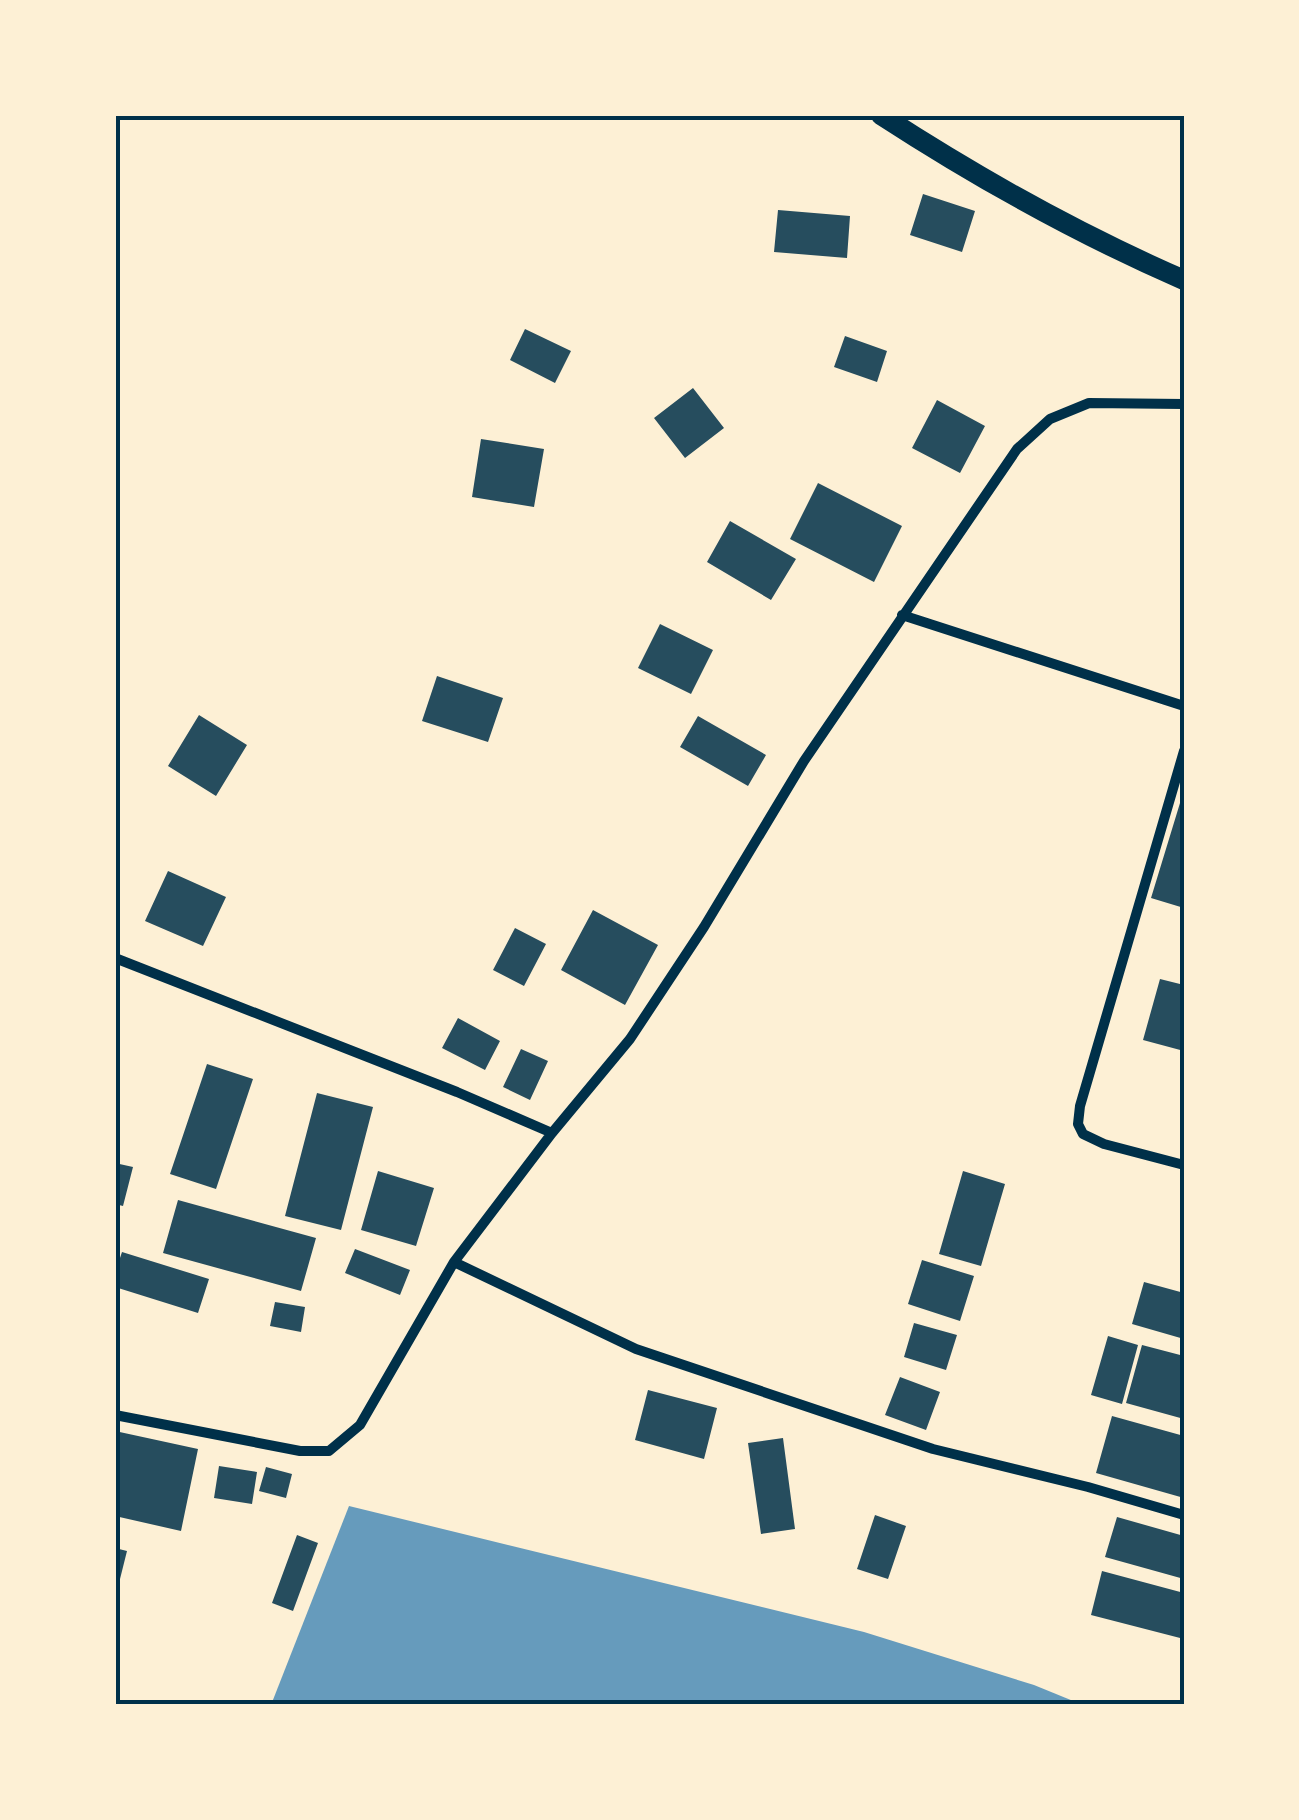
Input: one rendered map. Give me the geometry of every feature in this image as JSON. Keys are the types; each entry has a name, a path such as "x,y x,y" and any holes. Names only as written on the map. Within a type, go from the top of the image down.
{"main road":[{"path":"881,115 1028,205 1184,280"}],"street":[{"path":"115,1415 300,1451 329,1451 360,1426 454,1262 630,1039 704,927 804,761 1017,450 1050,418 1089,403 1184,404"},
{"path":"902,615 1184,706"},
{"path":"1184,751 1078,1124 1082,1134 1104,1144 1184,1165"},
{"path":"115,958 552,1133"},
{"path":"454,1262 636,1349 934,1449 1184,1515"}],"water":[{"path":"349,1506 864,1632 1034,1685 1083,1705 271,1705"}],"building":[{"path":"923,194 975,211 962,252 910,235"},
{"path":"778,210 850,216 847,258 774,252"},
{"path":"525,329 571,351 555,383 510,360"},
{"path":"845,336 887,351 877,382 834,367"},
{"path":"693,388 724,428 685,458 654,418"},
{"path":"937,400 985,426 960,473 912,448"},
{"path":"481,439 544,449 534,507 472,497"},
{"path":"818,483 902,526 874,582 790,539"},
{"path":"730,521 796,559 771,600 707,562"},
{"path":"660,624 713,650 691,694 638,668"},
{"path":"437,676 503,698 488,742 422,721"},
{"path":"199,715 247,745 216,796 168,766"},
{"path":"698,716 766,755 748,786 680,747"},
{"path":"1180,803 1184,804 1184,908 1151,898"},
{"path":"168,871 226,897 203,946 145,921"},
{"path":"593,910 658,945 625,1005 561,970"},
{"path":"515,928 546,944 524,986 493,970"},
{"path":"1160,979 1184,985 1184,1051 1143,1040"},
{"path":"458,1018 500,1041 485,1070 442,1048"},
{"path":"521,1049 548,1061 530,1100 503,1087"},
{"path":"207,1064 253,1079 216,1189 170,1174"},
{"path":"317,1093 373,1107 341,1230 285,1216"},
{"path":"115,1163 133,1167 123,1206 115,1204"},
{"path":"378,1171 434,1188 416,1246 361,1230"},
{"path":"963,1171 1005,1184 981,1266 939,1254"},
{"path":"178,1200 316,1238 301,1291 163,1253"},
{"path":"355,1249 410,1270 400,1295 345,1273"},
{"path":"122,1252 209,1279 198,1313 115,1287"},
{"path":"922,1260 974,1276 960,1321 908,1304"},
{"path":"1144,1282 1184,1293 1184,1339 1132,1324"},
{"path":"275,1302 305,1307 301,1332 270,1326"},
{"path":"914,1323 957,1335 946,1370 904,1357"},
{"path":"1108,1336 1138,1345 1122,1404 1091,1395"},
{"path":"1142,1345 1184,1356 1184,1419 1126,1403"},
{"path":"900,1377 940,1392 926,1430 885,1415"},
{"path":"648,1390 717,1408 704,1459 635,1440"},
{"path":"1112,1416 1184,1436 1184,1498 1096,1473"},
{"path":"115,1431 198,1449 181,1531 115,1516"},
{"path":"783,1438 795,1529 761,1534 748,1443"},
{"path":"219,1466 257,1472 252,1504 214,1498"},
{"path":"266,1467 292,1474 286,1498 259,1491"},
{"path":"875,1515 906,1526 888,1579 857,1569"},
{"path":"1117,1517 1184,1536 1184,1579 1105,1557"},
{"path":"297,1535 318,1543 293,1611 272,1603"},
{"path":"115,1548 127,1551 116,1595 115,1595"},
{"path":"1102,1571 1184,1593 1184,1639 1091,1615"}]}
